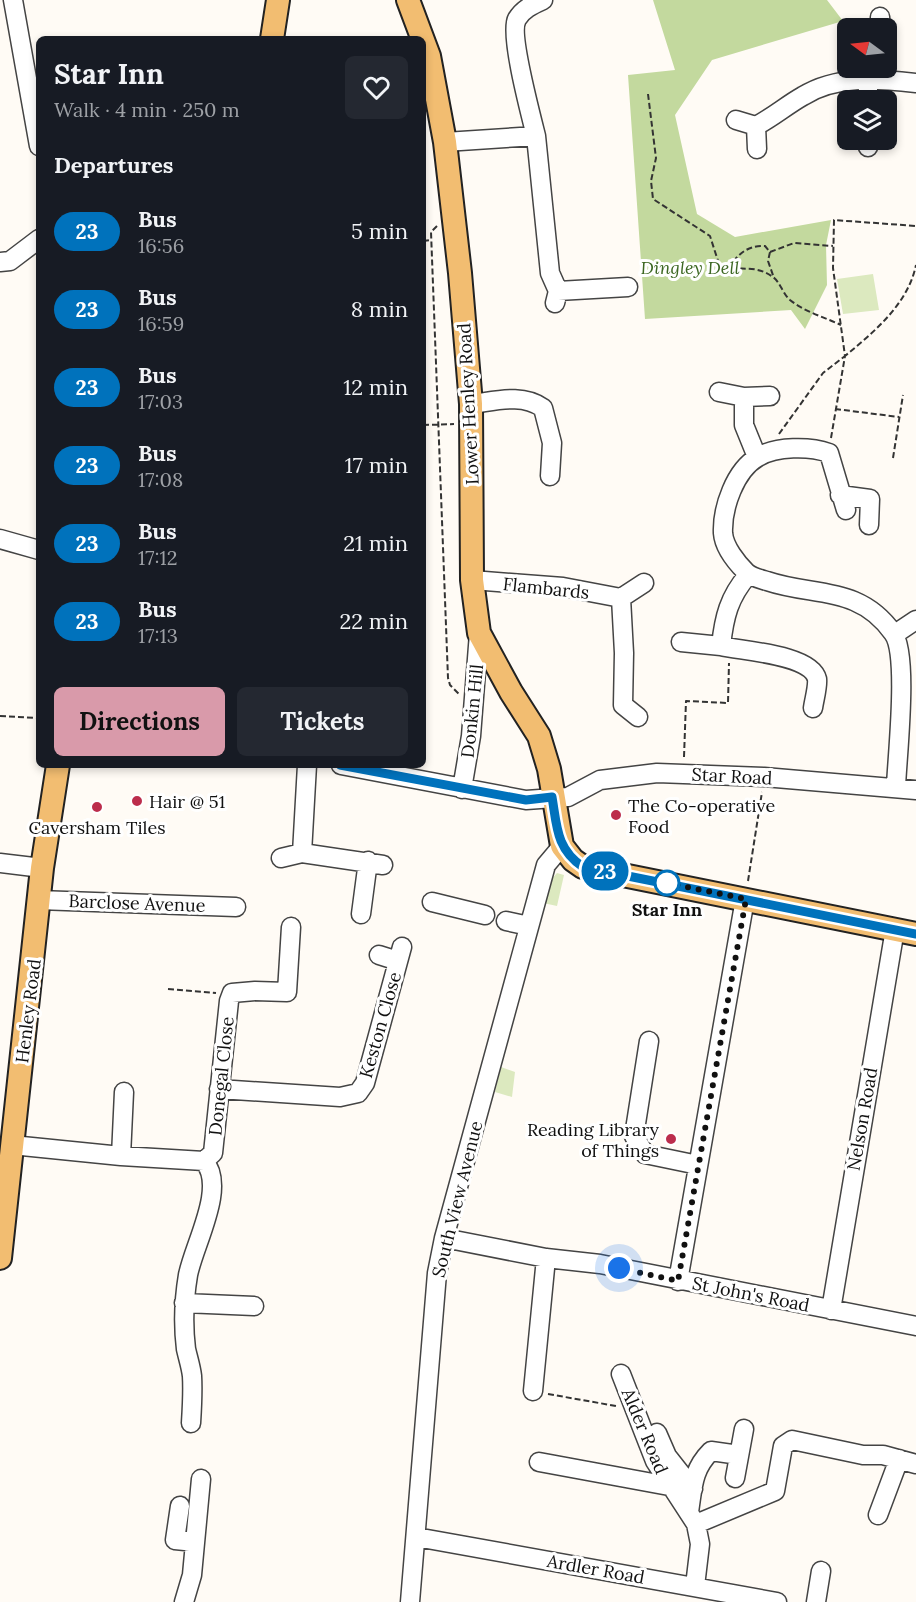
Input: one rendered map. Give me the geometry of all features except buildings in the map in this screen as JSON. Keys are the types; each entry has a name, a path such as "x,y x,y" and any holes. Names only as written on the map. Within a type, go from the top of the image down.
{"main road":[{"path":"272,36 278,0"},
{"name":"Lower Henley Road","path":"408,0 422,36"},
{"name":"Lower Henley Road","path":"426,48 445,142 471,404 472,580 479,633 538,736 549,769 552,797"},
{"name":"Henley Road","path":"0,1258 38,900 58,768"},
{"path":"552,797 562,846 573,860 583,867 905,931"}],"street":[{"path":"13,0 36,109"},
{"path":"543,0 524,9 515,22 516,42 536,136 550,273 556,297 628,287"},
{"path":"756,126 803,95 832,82 858,78"},
{"path":"892,78 916,83"},
{"path":"736,120 756,126"},
{"path":"756,126 757,149"},
{"path":"445,142 536,136"},
{"path":"0,262 10,261 36,241"},
{"path":"719,392 744,397 770,396"},
{"path":"744,397 744,425 764,455"},
{"path":"471,404 522,399 533,400 543,408 552,443 550,476"},
{"path":"869,525 870,499 841,497 829,453 813,448 764,455 741,473 726,506 723,535 734,559 748,574 784,587 837,594 869,608 894,634 900,652 896,787"},
{"path":"0,539 36,549"},
{"path":"725,647 724,614 734,591 748,574"},
{"name":"Flambards","path":"472,580 563,587 621,598"},
{"path":"638,717 621,712 624,653 621,598 644,583"},
{"path":"894,634 916,620"},
{"name":"Donkin Hill","path":"462,789 475,707 479,633"},
{"path":"681,642 725,647 787,659 811,670 817,679 813,708"},
{"path":"302,853 307,768"},
{"path":"355,768 526,800 552,797"},
{"name":"Star Road","path":"552,797 568,797 600,780 626,775 684,773 764,777 916,790"},
{"name":"South View Avenue","path":"410,1602 437,1273 444,1238 546,865 562,846"},
{"path":"281,858 302,853 375,863 361,914"},
{"path":"0,863 42,868"},
{"path":"678,1281 746,899"},
{"name":"Barclose Avenue","path":"38,900 236,907"},
{"path":"432,902 485,915"},
{"path":"506,921 529,926"},
{"name":"Donegal Close","path":"12,1144 121,1156 204,1161 213,1153 229,1001 232,993 287,992 291,927"},
{"name":"Nelson Road","path":"831,1310 905,931"},
{"name":"Keston Close","path":"219,1089 340,1097 358,1093 365,1083 400,954 379,955"},
{"path":"649,1041 634,1136 645,1154 698,1165"},
{"path":"121,1156 124,1092"},
{"path":"191,1423 182,1357 184,1303 188,1273 207,1214 211,1187 212,1176 204,1161"},
{"name":"St John's Road","path":"444,1238 546,1258 600,1264 916,1326"},
{"path":"540,1392 546,1258"},
{"path":"184,1303 254,1306"},
{"name":"Alder Road","path":"621,1374 642,1414 655,1461 669,1486 693,1518"},
{"path":"642,1414 667,1456 693,1489"},
{"path":"735,1478 744,1429"},
{"path":"693,1518 775,1491 783,1446 792,1440 908,1462 894,1479 878,1515"},
{"path":"695,1586 700,1544 693,1518 696,1468 711,1451 739,1455"},
{"path":"539,1462 669,1486"},
{"path":"183,1602 192,1575 201,1479"},
{"path":"180,1506 176,1540 195,1542"},
{"name":"Ardler Road","path":"416,1537 777,1602"},
{"path":"816,1602 821,1570"}],"path":[{"path":"648,94 656,158 651,182 653,199 710,236 719,264 728,269 752,267 774,278"},
{"path":"453,208 431,232 448,678 455,691 475,707"},
{"path":"829,453 845,356 832,268 834,220 916,226"},
{"path":"426,241 431,240"},
{"path":"770,252 794,243 833,246"},
{"path":"728,269 739,254 754,246 765,246 770,252"},
{"path":"770,252 768,261 774,278 787,297 801,308 841,325"},
{"path":"764,455 823,373 874,331 906,294 916,265"},
{"path":"893,458 903,395"},
{"path":"835,409 899,417"},
{"path":"426,425 439,424"},
{"path":"684,773 686,701 728,703 725,647"},
{"path":"0,717 36,718"},
{"path":"746,899 764,777"},
{"path":"168,989 212,991 229,1001"},
{"path":"540,1392 642,1414"}],"green space":[{"name":"Dingley Dell","path":"653,0 827,0 841,18 837,18 837,23 712,60 675,115 697,214 735,237 831,220 826,245 827,285 805,329 791,310 645,319 628,75 675,70"},
{"path":"873,274 879,310 843,314 837,279"},
{"path":"557,873 564,875 557,906 543,903 549,882"},
{"path":"501,1067 515,1072 512,1097 495,1092"}],"bus line":[{"name":"23","path":"355,768 526,800 552,797 562,846 573,860 583,867 916,934"}],"place":[{"name":"Hair @ 51","path":"137,801"},
{"name":"Caversham Tiles","path":"97,807"},
{"name":"The Co-operative Food","path":"616,815"},
{"name":"Star Inn","path":"667,883"},
{"name":"Reading Library of Things","path":"671,1139"}],"route":[{"path":"619,1268 678,1281 746,899 667,883"}]}
